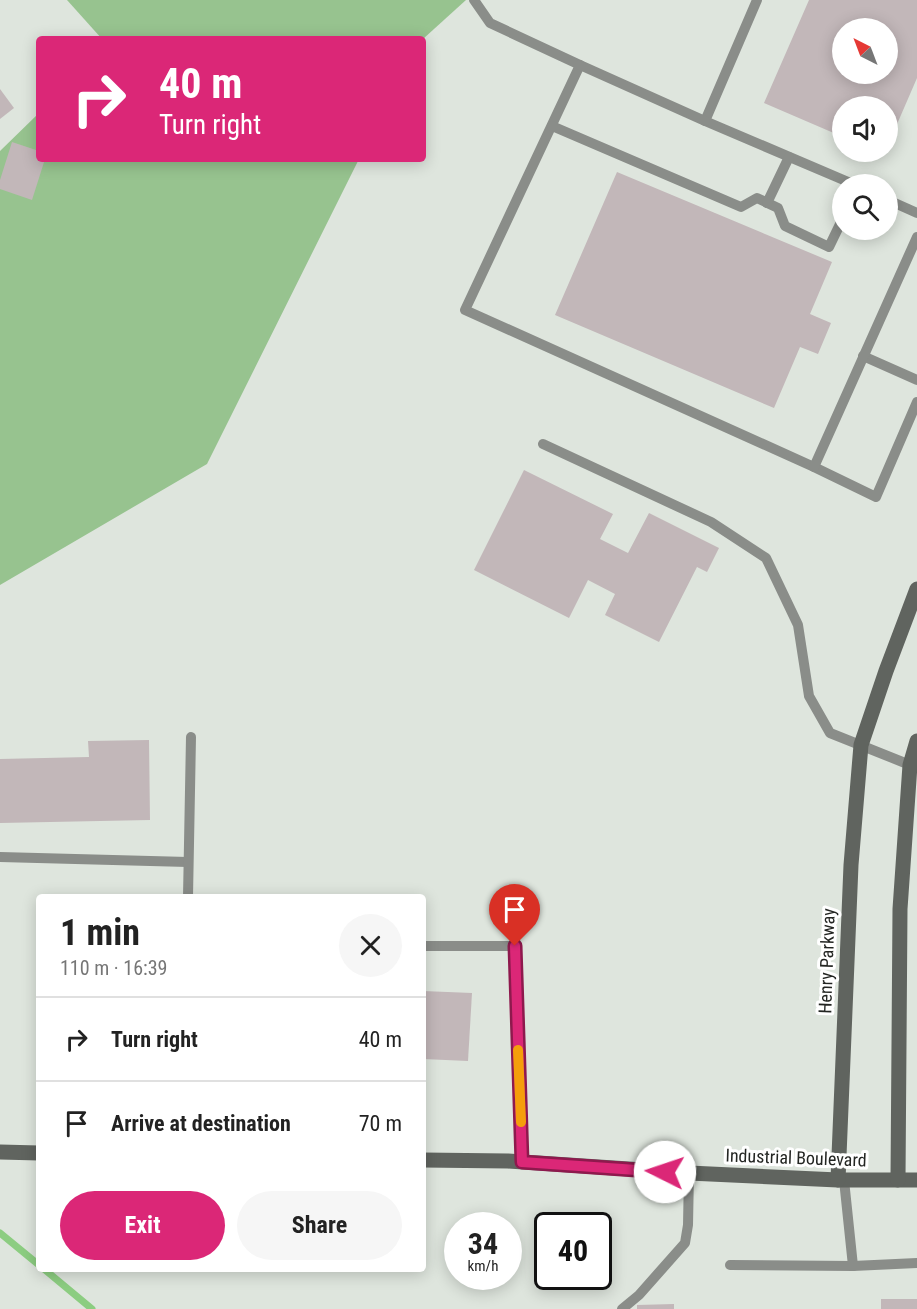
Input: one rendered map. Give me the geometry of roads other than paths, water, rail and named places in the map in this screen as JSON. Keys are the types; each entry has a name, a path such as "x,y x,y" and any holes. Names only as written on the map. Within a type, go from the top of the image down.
{"street":[{"name":"Henry Parkway","path":"841,1180 851,866 861,745 917,589"},
{"path":"898,1180 900,909 917,741"},
{"path":"0,1152 36,1153"},
{"name":"Industrial Boulevard","path":"426,1160 522,1162 841,1180 917,1180"}],"lane":[{"path":"474,0 490,23 705,121 832,175"},
{"path":"705,121 757,0"},
{"path":"580,65 465,310 876,497 917,402"},
{"path":"552,126 741,207 757,198 778,208 785,226 830,247 833,240"},
{"path":"767,203 789,157"},
{"path":"898,204 917,213"},
{"path":"813,467 917,237"},
{"path":"863,356 917,380"},
{"path":"543,444 711,522 766,558 798,625 809,696 830,733 914,764"},
{"path":"188,894 191,737"},
{"path":"0,857 189,862"},
{"path":"426,946 515,946 522,1162"},
{"path":"622,1309 639,1295 686,1243 689,1173"},
{"path":"841,1180 853,1266"},
{"path":"730,1265 853,1266 917,1263"}],"waterway":[{"path":"0,1233 36,1263"},
{"path":"48,1272 92,1309"}]}
